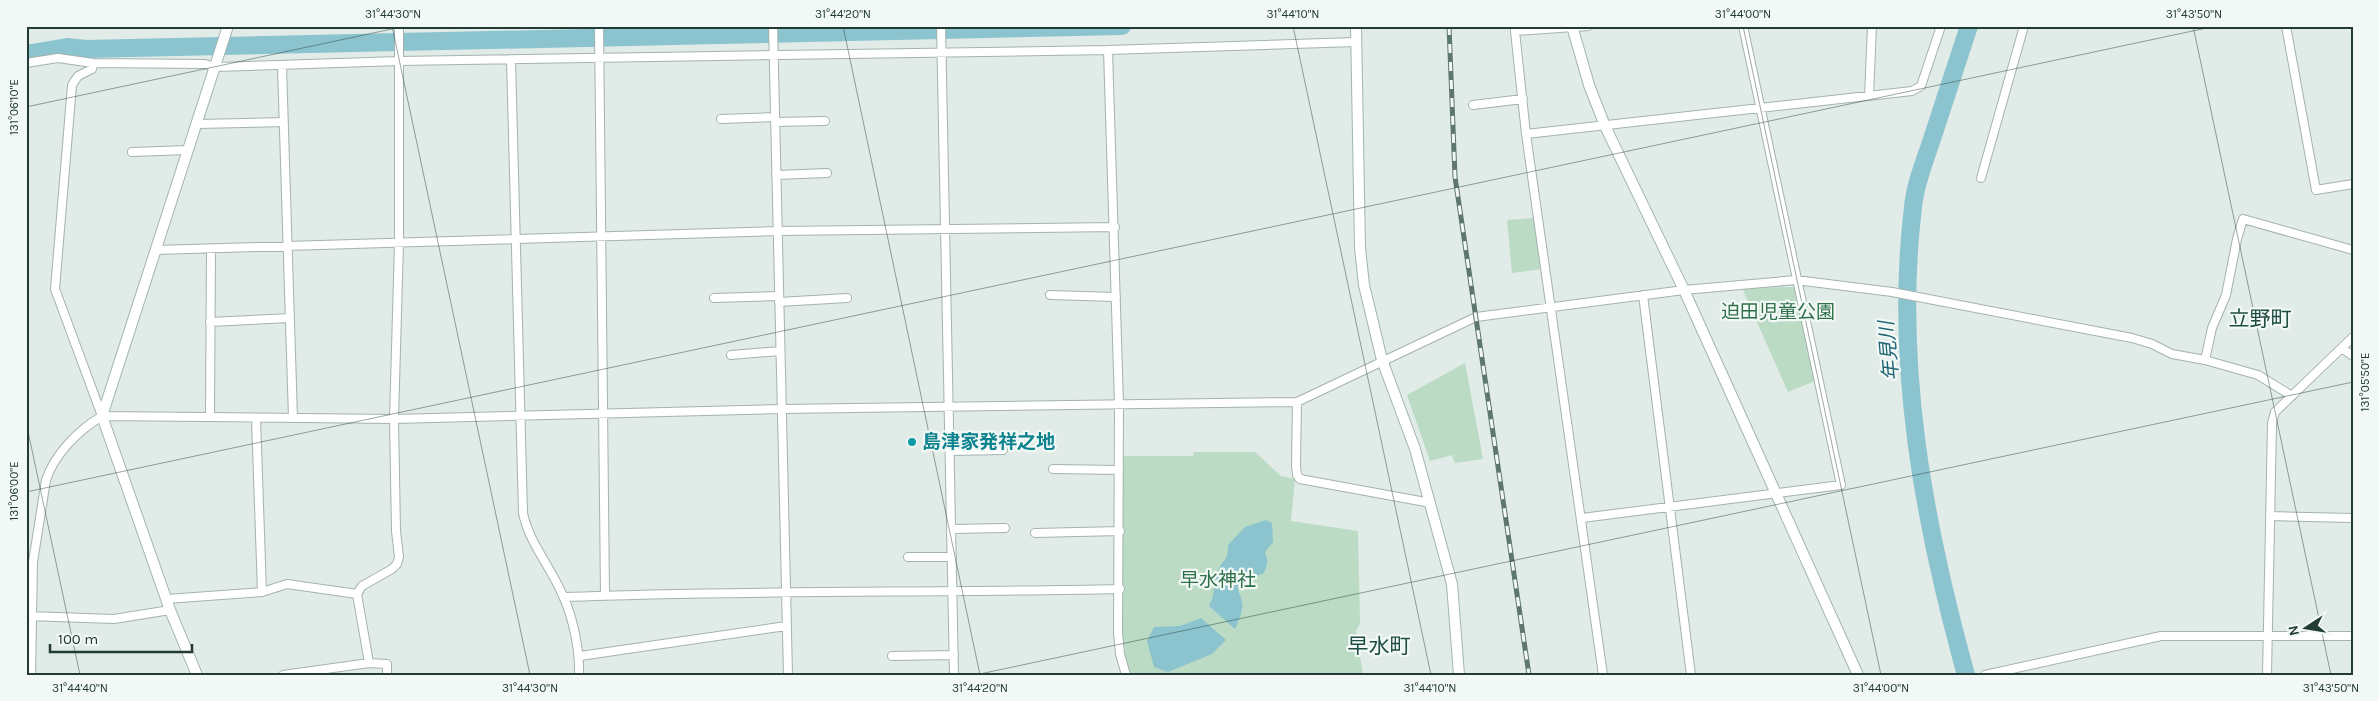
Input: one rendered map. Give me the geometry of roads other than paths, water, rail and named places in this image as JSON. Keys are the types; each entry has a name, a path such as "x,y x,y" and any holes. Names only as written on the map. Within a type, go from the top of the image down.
{"street":[{"path":"369,663 357,594 362,586 392,569 397,564 399,558 396,531 394,419 399,244 399,26"},
{"path":"599,26 605,595"},
{"path":"772,26 788,675"},
{"path":"941,26 954,675"},
{"path":"1356,26 1360,248 1364,285 1382,360 1415,449 1432,503 1452,584 1458,675"},
{"path":"1588,26 1515,31 1526,134 1603,675"},
{"path":"1582,518 1841,485 1743,26"},
{"path":"1869,96 1872,26"},
{"path":"1526,134 1916,90 1920,86 1927,70 1941,26"},
{"path":"1981,178 2024,26"},
{"path":"2286,26 2316,190 2353,184"},
{"path":"1572,27 1589,85 1605,126 1684,290 1858,675"},
{"path":"31,675 29,616 33,562 37,530 50,470 76,437 102,416 228,28"},
{"path":"26,63 58,58 93,63 205,64 215,67 282,66 399,60 511,60 599,56 773,56 1108,50 1356,42"},
{"path":"1108,50 1119,404 1120,589 1118,633 1120,654 1126,675"},
{"path":"511,60 523,513 526,529 564,597 580,656 579,675"},
{"path":"93,63 92,68 78,76 72,85 55,289 170,610 197,675"},
{"path":"282,66 292,418"},
{"path":"1473,105 1523,99"},
{"path":"722,119 825,121"},
{"path":"197,124 283,122"},
{"path":"132,152 188,150"},
{"path":"776,175 828,173"},
{"path":"2205,360 2212,328 2226,294 2243,219 2353,250"},
{"path":"156,250 601,238 777,231 1115,227"},
{"path":"210,417 211,249"},
{"path":"102,416 394,419 781,409 1297,402 1476,317 1684,290 1796,280 1921,297 2132,338 2152,344 2172,354 2205,360 2258,375 2292,396"},
{"path":"1050,295 1116,297"},
{"path":"1643,295 1691,675"},
{"path":"714,298 847,298"},
{"path":"210,322 290,318"},
{"path":"2266,675 2272,423 2275,412 2343,349 2353,337"},
{"path":"2343,349 2353,356"},
{"path":"731,355 780,351"},
{"path":"1297,402 1296,465 1297,475 1300,478 1432,503"},
{"path":"256,418 262,592"},
{"path":"950,451 1003,450"},
{"path":"1052,469 1119,470"},
{"path":"2270,516 2353,518"},
{"path":"952,529 1005,528"},
{"path":"1035,533 1120,530"},
{"path":"908,557 952,557"},
{"path":"166,599 262,592 287,584 357,594"},
{"path":"564,597 785,591 953,592 1120,589"},
{"path":"29,616 114,619 170,610"},
{"path":"580,656 786,626"},
{"path":"1985,675 2161,636 2353,636"},
{"path":"892,656 954,655"},
{"path":"284,675 369,663 387,664 386,675"}],"water":[{"path":"1266,520 1272,523 1273,542 1265,552 1267,561 1263,574 1240,579 1238,583 1242,609 1235,629 1209,606 1213,596 1216,575 1226,558 1228,545 1245,527"},
{"path":"1201,618 1226,640 1212,654 1168,672 1154,667 1147,641 1154,627 1180,626"}],"waterway":[{"path":"26,54 67,47 86,49 1122,26"},
{"name":"年見川","path":"1966,675 1937,560 1926,502 1910,384 1907,325 1908,266 1916,191 1969,26"}],"railway":[{"path":"1449,26 1455,177 1529,675"}],"place":[{"name":"島津家発祥之地","path":"912,442"}],"district":[{"name":"立野町","path":"2260,319"},
{"name":"早水町","path":"1379,646"}],"park label":[{"name":"迫田児童公園","path":"1778,312"},
{"name":"早水神社","path":"1218,580"}]}
